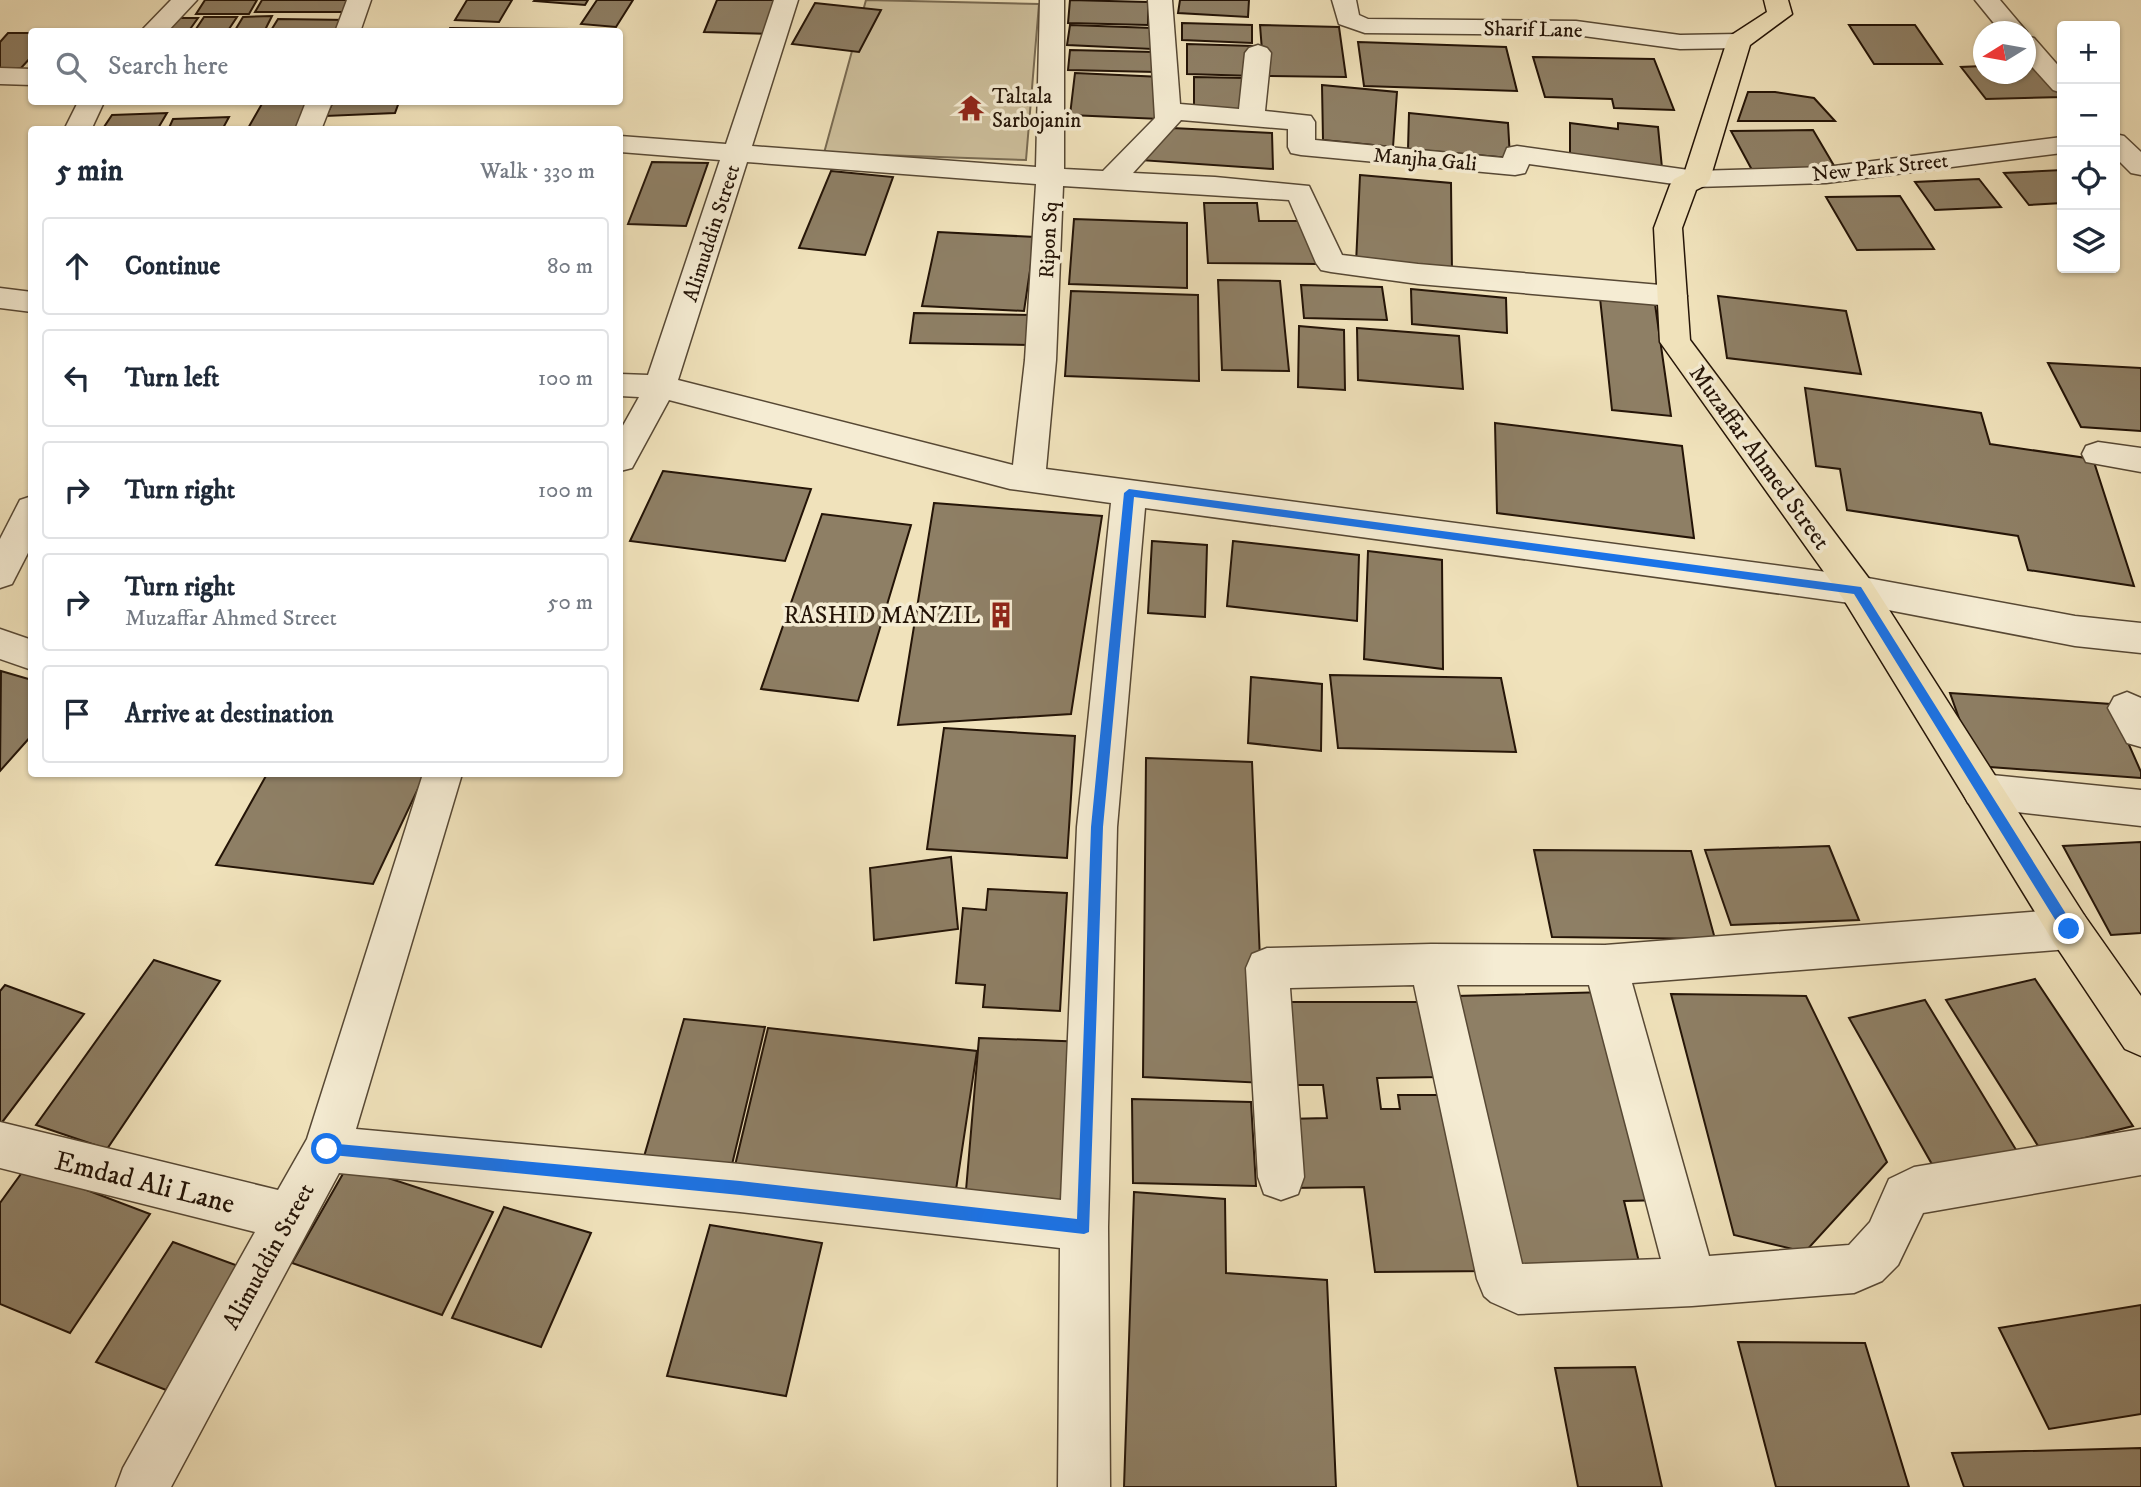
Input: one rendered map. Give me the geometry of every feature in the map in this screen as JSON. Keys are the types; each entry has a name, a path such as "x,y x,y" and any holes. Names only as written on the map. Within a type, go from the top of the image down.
{"main road":[{"path":"1739,41 1780,14 1776,0"},
{"name":"Muzaffar Ahmed Street","path":"1739,41 1696,179 1684,185 1668,228 1675,341 1857,590 2069,929 2141,1034"}],"street":[{"path":"156,28 185,0"},
{"path":"348,28 359,0"},
{"name":"Alimuddin Street","path":"623,453 660,387 786,0"},
{"name":"Ripon Sq","path":"1028,480 1040,393 1051,177 1052,0"},
{"path":"1110,180 1168,120 1160,0"},
{"name":"Sharif Lane","path":"1344,0 1348,19 1365,26 1576,28 1680,42 1739,41"},
{"path":"1573,0 1576,28"},
{"path":"1987,0 2005,21"},
{"path":"1251,118 1258,53"},
{"path":"2036,55 2061,84"},
{"path":"0,76 28,77"},
{"path":"80,126 90,105"},
{"path":"310,126 318,105"},
{"name":"Manjha Gali","path":"1168,111 1302,122 1301,147 1515,167 1517,154 1696,179"},
{"path":"623,144 1051,177 1299,192 1331,263 1418,274 1672,296"},
{"name":"New Park Street","path":"1696,179 1826,175 2057,146"},
{"path":"2120,147 2141,167"},
{"path":"0,298 28,302"},
{"path":"623,385 660,387 1028,480 1857,590 2075,631 2141,638"},
{"path":"2098,454 2141,460"},
{"path":"1084,1487 1084,1227 1097,827 1129,493"},
{"path":"0,574 28,517"},
{"path":"0,644 28,654"},
{"name":"Alimuddin Street","path":"142,1487 327,1149 441,777"},
{"path":"1982,791 2141,808"},
{"path":"1281,1177 1267,968 1431,964 1605,965 2069,929"},
{"path":"1431,964 1501,1279 1518,1289 1692,1282 1854,1269 1869,1263 1878,1255 1906,1196 1914,1191 2141,1152"},
{"path":"1605,965 1692,1282"},
{"name":"Emdad Ali Lane","path":"0,1145 289,1217"},
{"path":"327,1149 740,1188 1084,1227"}],"shaded area":[{"path":"866,0 1039,4 1026,160 824,153"}],"building":[{"path":"205,0 257,0 249,14 196,14"},
{"path":"262,0 350,0 343,12 255,12"},
{"path":"467,0 512,0 499,22 455,20"},
{"path":"535,0 588,0 585,5 534,1"},
{"path":"597,0 633,0 616,27 581,24"},
{"path":"717,0 781,0 769,34 704,32"},
{"path":"1070,0 1148,2 1148,25 1068,23"},
{"path":"1180,0 1249,0 1248,17 1178,13"},
{"path":"815,3 881,10 859,52 792,44"},
{"path":"272,16 266,28 236,28 243,17"},
{"path":"204,17 237,17 230,28 197,28"},
{"path":"169,18 198,18 191,28 162,28"},
{"path":"278,19 349,20 344,28 272,28"},
{"path":"1182,23 1252,25 1252,43 1182,40"},
{"path":"1070,25 1153,28 1152,49 1067,45"},
{"path":"1260,25 1339,27 1346,77 1264,76"},
{"path":"1849,25 1915,25 1942,64 1874,64"},
{"path":"8,33 28,33 28,60 21,68 0,68 0,42"},
{"path":"1358,42 1506,47 1517,91 1364,86"},
{"path":"1187,44 1254,46 1255,76 1187,74"},
{"path":"1070,50 1155,52 1155,72 1068,70"},
{"path":"1533,57 1654,59 1674,110 1614,108 1612,99 1545,97"},
{"path":"2036,65 2057,91 2057,97 1986,99 1974,84 2036,84"},
{"path":"1973,66 1973,82 1961,67"},
{"path":"1075,73 1162,77 1160,119 1070,115"},
{"path":"1194,77 1247,78 1243,111 1194,108"},
{"path":"1322,85 1397,92 1393,147 1323,140"},
{"path":"1748,92 1775,92 1814,98 1835,121 1738,121"},
{"path":"261,105 313,105 303,126 249,126"},
{"path":"332,105 398,105 395,113 326,116"},
{"path":"167,113 159,126 105,126 112,115"},
{"path":"1409,113 1508,123 1510,158 1408,149"},
{"path":"229,117 224,126 170,126 173,119"},
{"path":"1570,123 1618,129 1618,123 1658,127 1662,168 1570,156"},
{"path":"1172,128 1272,133 1273,169 1139,160"},
{"path":"1813,130 1836,169 1752,170 1731,131"},
{"path":"652,162 708,163 686,226 628,224"},
{"path":"2057,170 2057,203 2029,205 2004,173"},
{"path":"831,171 893,177 865,255 799,248"},
{"path":"1360,175 1451,183 1452,274 1356,264"},
{"path":"1979,179 2001,207 1935,210 1915,182"},
{"path":"1900,196 1934,249 1857,250 1826,197"},
{"path":"1204,203 1257,203 1259,221 1312,221 1318,264 1208,263"},
{"path":"1074,219 1187,223 1187,288 1069,284"},
{"path":"938,232 1035,237 1024,311 922,306"},
{"path":"1218,280 1280,281 1289,371 1222,370"},
{"path":"1301,285 1382,287 1387,320 1304,318"},
{"path":"1411,289 1506,298 1507,333 1412,324"},
{"path":"1071,291 1198,295 1199,381 1065,376"},
{"path":"1718,296 1846,311 1861,374 1727,358"},
{"path":"1600,298 1655,304 1671,416 1612,410"},
{"path":"914,313 1033,315 1031,345 910,343"},
{"path":"1299,326 1344,330 1345,390 1298,387"},
{"path":"1357,328 1459,336 1463,389 1358,380"},
{"path":"2048,363 2141,368 2141,431 2081,427"},
{"path":"1805,388 1981,413 1990,444 2093,459 2134,586 2028,570 2018,536 1847,510 1840,469 1816,466"},
{"path":"1495,423 1682,446 1694,538 1497,513"},
{"path":"663,471 811,489 785,561 630,541"},
{"name":"RASHID MANZIL","path":"934,503 1102,516 1071,714 898,725"},
{"path":"822,514 911,525 858,701 761,689"},
{"path":"1152,541 1207,545 1205,617 1148,613"},
{"path":"1233,541 1359,555 1357,621 1227,606"},
{"path":"1368,551 1442,560 1443,669 1364,659"},
{"path":"1,671 28,679 28,740 0,771"},
{"path":"1330,675 1501,678 1516,752 1338,748"},
{"path":"1251,677 1322,684 1321,751 1248,743"},
{"path":"1950,693 2111,704 2141,772 2141,778 1976,766"},
{"path":"944,728 1075,736 1067,858 927,849"},
{"path":"1146,758 1252,762 1265,1083 1143,1077"},
{"path":"265,777 424,777 373,884 216,865"},
{"path":"2141,842 2141,933 2111,935 2063,846"},
{"path":"1829,846 1859,920 1731,925 1705,850"},
{"path":"1534,850 1691,851 1715,939 1552,937"},
{"path":"951,857 958,929 874,940 870,868"},
{"path":"988,889 1067,893 1060,1011 983,1007 985,985 956,983 963,908 986,910"},
{"path":"154,960 220,981 107,1149 36,1125"},
{"path":"2035,979 2133,1126 2040,1149 1946,1000"},
{"path":"5,985 84,1014 0,1125 0,991"},
{"path":"1608,992 1664,1200 1624,1201 1639,1262 1512,1266 1456,996"},
{"path":"1671,994 1806,996 1887,1162 1805,1252 1734,1235"},
{"path":"1925,1000 2018,1153 1937,1173 1849,1018"},
{"path":"1274,1002 1430,1002 1443,1077 1377,1078 1381,1109 1400,1109 1398,1095 1452,1095 1492,1271 1375,1272 1364,1187 1291,1188 1286,1119 1327,1118 1323,1085 1282,1085"},
{"path":"684,1019 765,1027 729,1177 641,1167"},
{"path":"768,1028 977,1051 954,1203 732,1178"},
{"path":"979,1038 1087,1042 1082,1207 965,1202"},
{"path":"1132,1099 1251,1102 1256,1186 1133,1183"},
{"path":"348,1165 493,1212 442,1315 292,1263"},
{"path":"26,1167 150,1214 70,1333 0,1304 0,1203"},
{"path":"1134,1192 1225,1199 1226,1273 1327,1280 1336,1487 1124,1487"},
{"path":"504,1207 591,1233 541,1347 452,1318"},
{"path":"710,1225 822,1243 786,1396 667,1376"},
{"path":"173,1242 241,1267 166,1390 96,1362"},
{"path":"2141,1305 2141,1414 2049,1429 1999,1328"},
{"path":"1738,1342 1865,1343 1909,1487 1776,1487"},
{"path":"1635,1367 1662,1487 1578,1487 1555,1368"},
{"path":"2141,1448 2141,1487 1964,1487 1952,1453"}],"place":[{"name":"Taltala Sarbojanin","path":"971,108"},
{"name":"RASHID MANZIL","path":"1001,615"}],"route":[{"path":"327,1149 740,1188 1084,1227 1097,827 1129,493 1857,590 2069,929"}]}
